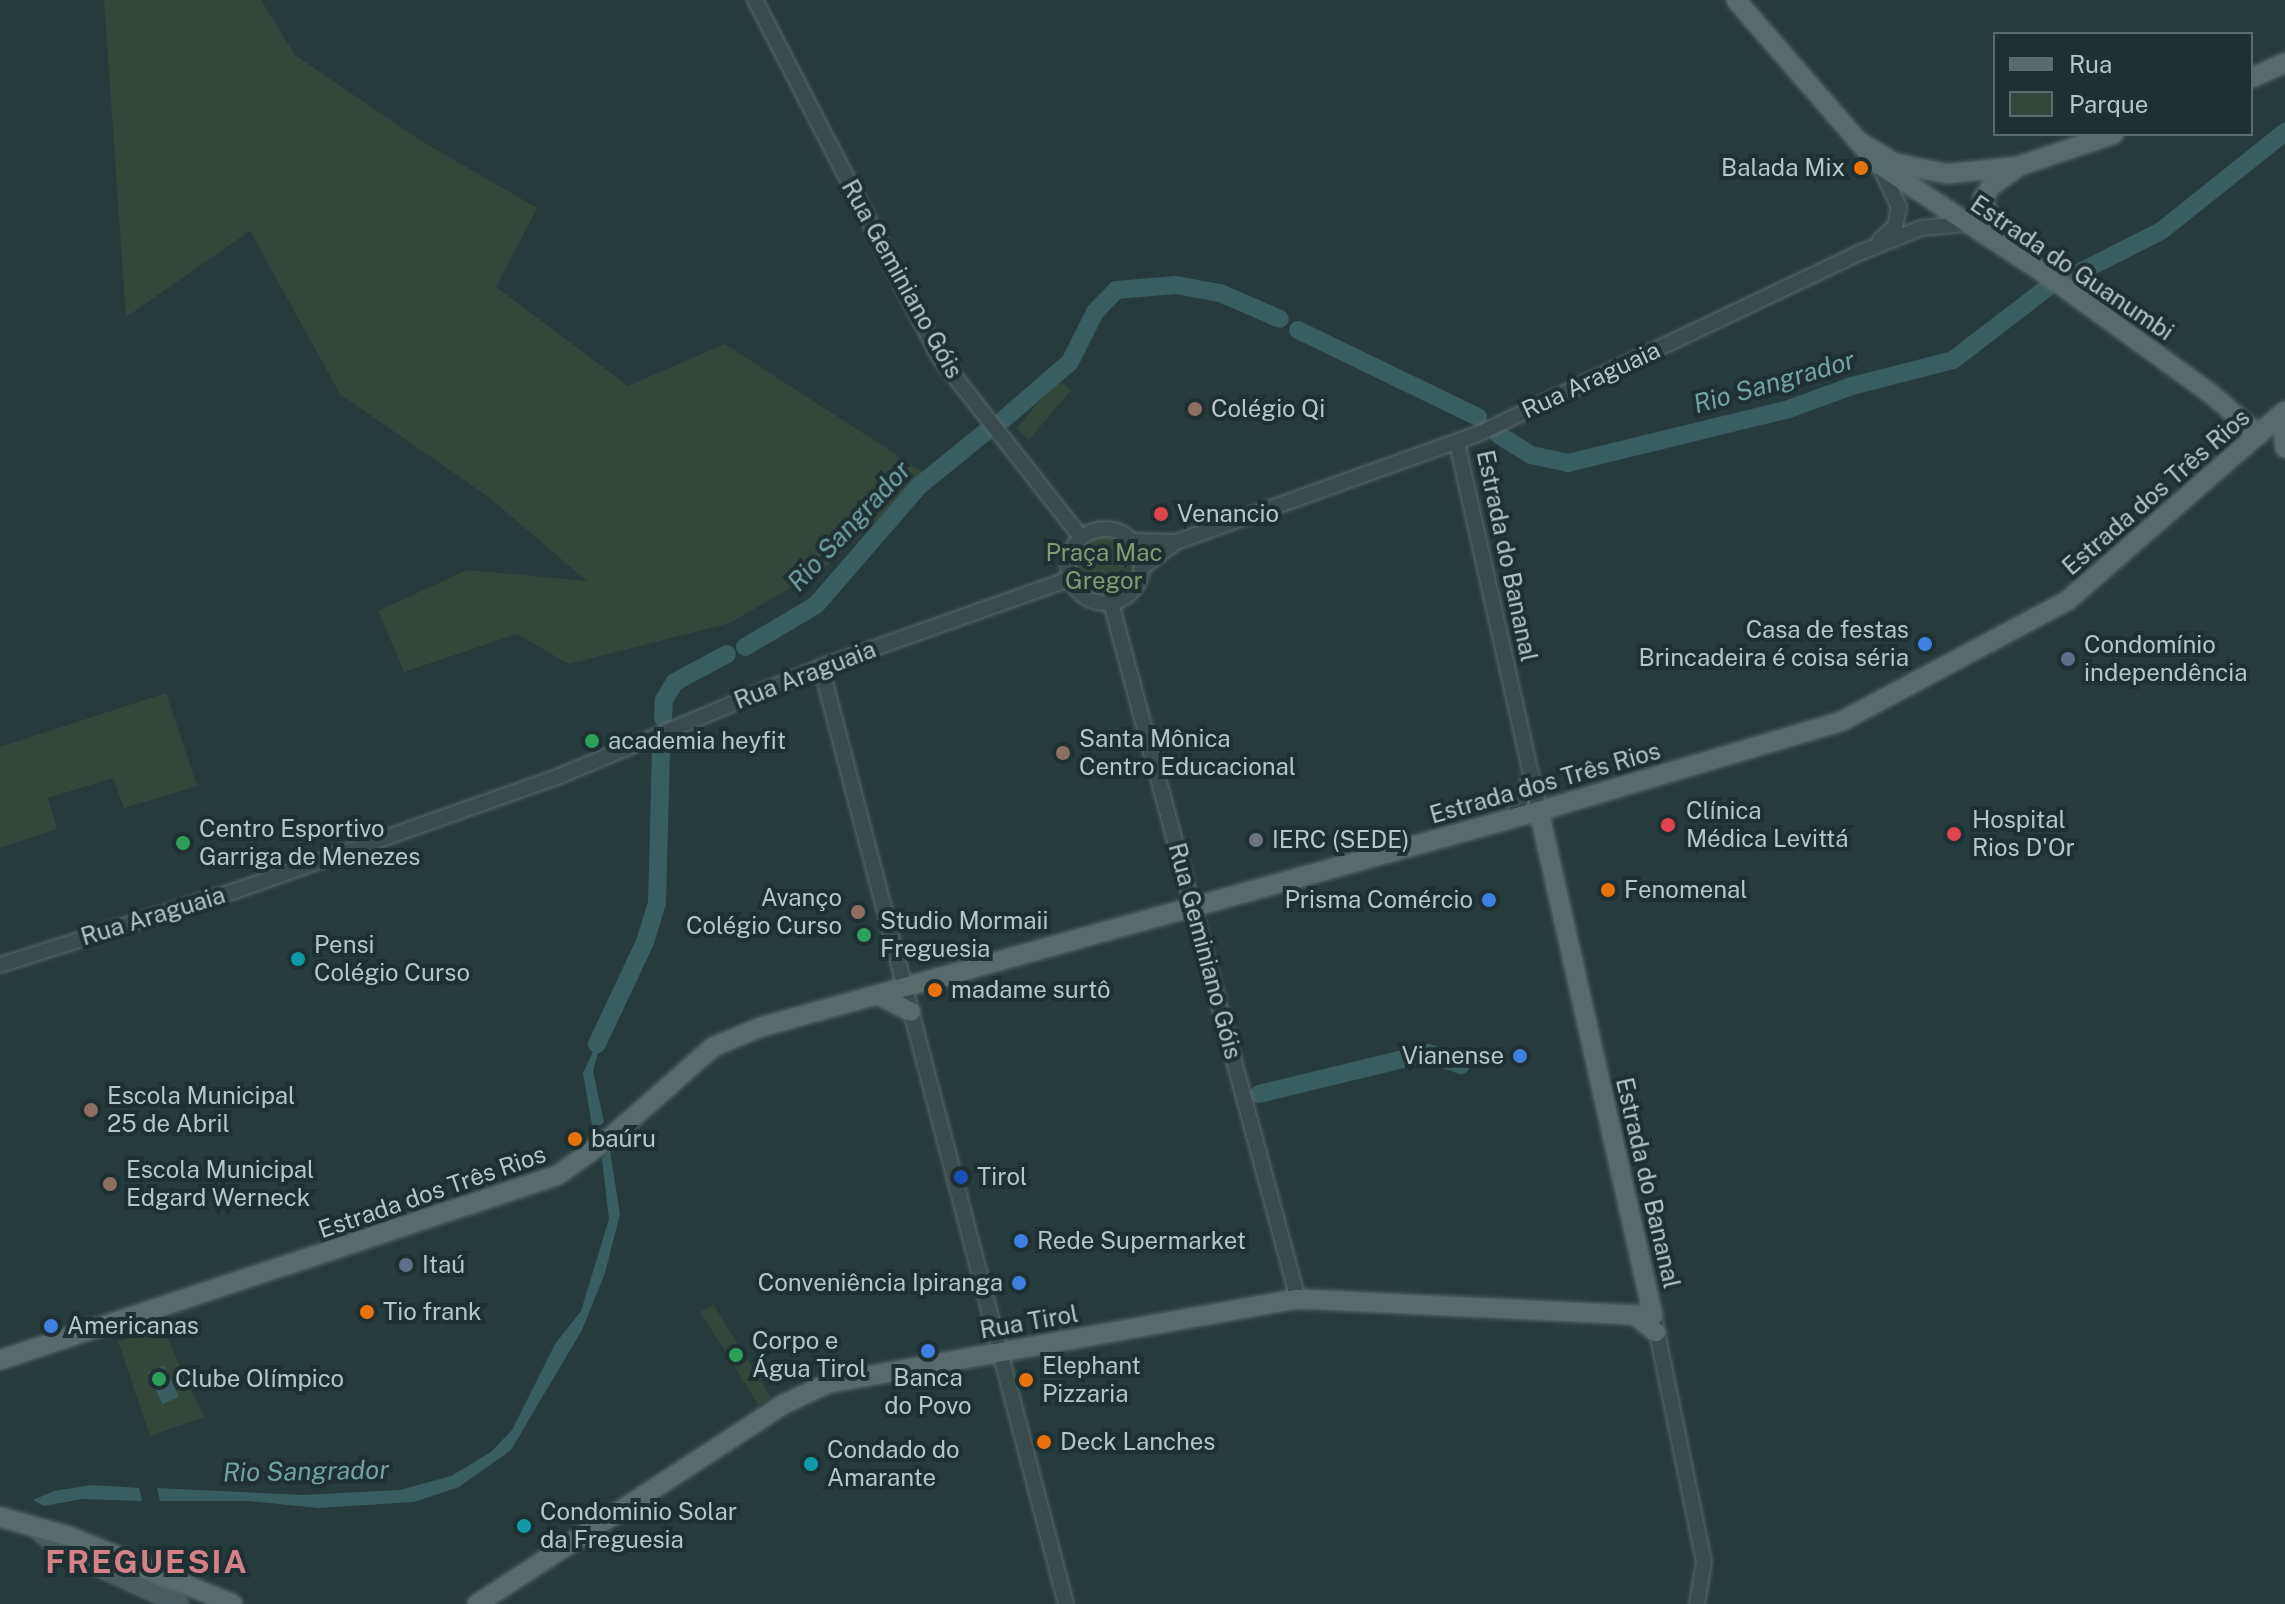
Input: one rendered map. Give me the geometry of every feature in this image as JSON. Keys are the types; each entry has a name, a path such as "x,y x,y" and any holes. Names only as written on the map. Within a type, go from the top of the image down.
{"main road":[{"name":"Estrada do Guanumbi","path":"1736,0 1879,165 1964,224 1997,242 2239,416 2259,435"},
{"path":"2253,77 2285,63"},
{"path":"1997,242 1983,198 1997,180 2019,166 2108,136"},
{"path":"1858,141 1895,163 1933,172 2019,166"},
{"path":"2223,465 2240,438 2239,416 2257,418 2284,411 2285,448"},
{"name":"Estrada dos Três Rios","path":"0,1360 539,1183 587,1156 687,1067 730,1037 1539,811 1842,721 2067,601 2284,411"},
{"name":"Estrada do Bananal","path":"1539,811 1644,1274 1648,1321"},
{"path":"878,995 911,1012"},
{"path":"1614,1313 1637,1300 1644,1274"},
{"name":"Rua Tirol","path":"477,1604 806,1391 848,1379 1298,1299 1614,1313 1648,1321"},
{"path":"0,1517 39,1531 71,1537 233,1604"},
{"path":"39,1531 63,1551 179,1604"}],"street":[{"name":"Rua Geminiano Góis","path":"755,0 940,358 1081,537"},
{"name":"Rua Araguaia","path":"1864,251 1886,236 1899,216 1897,199 1879,165"},
{"name":"Rua Araguaia","path":"1142,568 1176,542 1457,443 1864,251 1921,228 1964,224"},
{"name":"Estrada do Bananal","path":"1457,443 1539,811"},
{"path":"1106,529 1132,541 1142,568 1133,591 1111,603 1086,599 1069,579 1069,556 1081,537 1106,529"},
{"name":"Rua Araguaia","path":"1132,541 1176,542"},
{"name":"Rua Araguaia","path":"0,965 235,891 557,777 821,667 1069,579"},
{"name":"Rua Geminiano Góis","path":"1111,603 1298,1299"},
{"path":"821,667 1066,1604"},
{"path":"1513,818 1531,774"},
{"name":"Estrada do Bananal","path":"1648,1321 1704,1561 1697,1604"}],"green space":[{"path":"104,0 261,0 295,55 418,139 537,208 496,287 628,386 725,344 928,475 823,569 730,623 569,664 517,634 404,672 378,611 467,570 587,581 490,498 340,394 250,231 126,317"},
{"path":"1058,379 1071,390 1029,440 1016,429"},
{"name":"Praça Mac Gregor","path":"1104,532 1128,542 1138,566 1128,590 1104,600 1080,590 1070,566 1080,542"},
{"path":"166,693 197,786 124,808 113,778 48,798 57,829 0,848 0,747"},
{"name":"Corpo e Água Tirol","path":"713,1304 771,1397 759,1405 700,1312"},
{"name":"Clube Olímpico","path":"162,1327 204,1417 150,1436 118,1341"}],"water":[{"path":"606,1023 593,1071 604,1122 593,1131 583,1073"},
{"path":"610,1151 620,1214 605,1273 582,1330 511,1450 459,1487 414,1502 318,1508 248,1501 160,1501 157,1488 303,1495 400,1490 451,1476 491,1452 512,1430 555,1344 581,1311 609,1219 602,1159"},
{"path":"164,1365 179,1397 162,1404 148,1373"},
{"path":"92,1485 139,1488 142,1501 82,1499 44,1506 33,1500 54,1491"}],"waterway":[{"name":"Rio Sangrador","path":"2070,277 2161,231 2285,132"},
{"name":"Rio Sangrador","path":"1004,419 1070,362 1095,312 1116,290 1176,285 1220,293 1280,319"},
{"name":"Rio Sangrador","path":"1499,435 1531,455 1568,463 1786,410 1852,386 1953,360 2047,288"},
{"name":"Rio Sangrador","path":"1298,330 1478,417"},
{"name":"Rio Sangrador","path":"745,647 816,605 919,486 984,433"},
{"name":"Rio Sangrador","path":"663,718 664,700 675,682 727,654"},
{"name":"Rio Sangrador","path":"597,1044 645,942 657,903 661,751"},
{"path":"1259,1094 1428,1053 1461,1065"}],"place":[{"name":"Balada Mix","path":"1861,168"},
{"name":"Colégio Qi","path":"1195,409"},
{"name":"Venancio","path":"1161,514"},
{"name":"Casa de festas Brincadeira é coisa séria","path":"1925,644"},
{"name":"Condomínio independência","path":"2068,659"},
{"name":"academia heyfit","path":"592,741"},
{"name":"Santa Mônica Centro Educacional","path":"1063,753"},
{"name":"Clínica Médica Levittá","path":"1668,825"},
{"name":"Hospital Rios D'Or","path":"1954,834"},
{"name":"IERC (SEDE)","path":"1256,840"},
{"name":"Centro Esportivo Garriga de Menezes","path":"183,843"},
{"name":"Fenomenal","path":"1608,890"},
{"name":"Prisma Comércio","path":"1489,900"},
{"name":"Avanço Colégio Curso","path":"858,912"},
{"name":"Studio Mormaii Freguesia","path":"864,935"},
{"name":"Pensi Colégio Curso","path":"298,959"},
{"name":"madame surtô","path":"935,990"},
{"name":"Vianense","path":"1520,1056"},
{"name":"Escola Municipal 25 de Abril","path":"91,1110"},
{"name":"baúru","path":"575,1139"},
{"name":"Tirol","path":"961,1177"},
{"name":"Escola Municipal Edgard Werneck","path":"110,1184"},
{"name":"Rede Supermarket","path":"1021,1241"},
{"name":"Itaú","path":"406,1265"},
{"name":"Conveniência Ipiranga","path":"1019,1283"},
{"name":"Tio frank","path":"367,1312"},
{"name":"Americanas","path":"51,1326"},
{"name":"Banca do Povo","path":"928,1351"},
{"name":"Corpo e Água Tirol","path":"736,1355"},
{"name":"Clube Olímpico","path":"159,1379"},
{"name":"Elephant Pizzaria","path":"1026,1380"},
{"name":"Deck Lanches","path":"1044,1442"},
{"name":"Condado do Amarante","path":"811,1464"},
{"name":"Condominio Solar da Freguesia","path":"524,1526"}],"district":[{"name":"FREGUESIA","path":"147,1562"}]}
